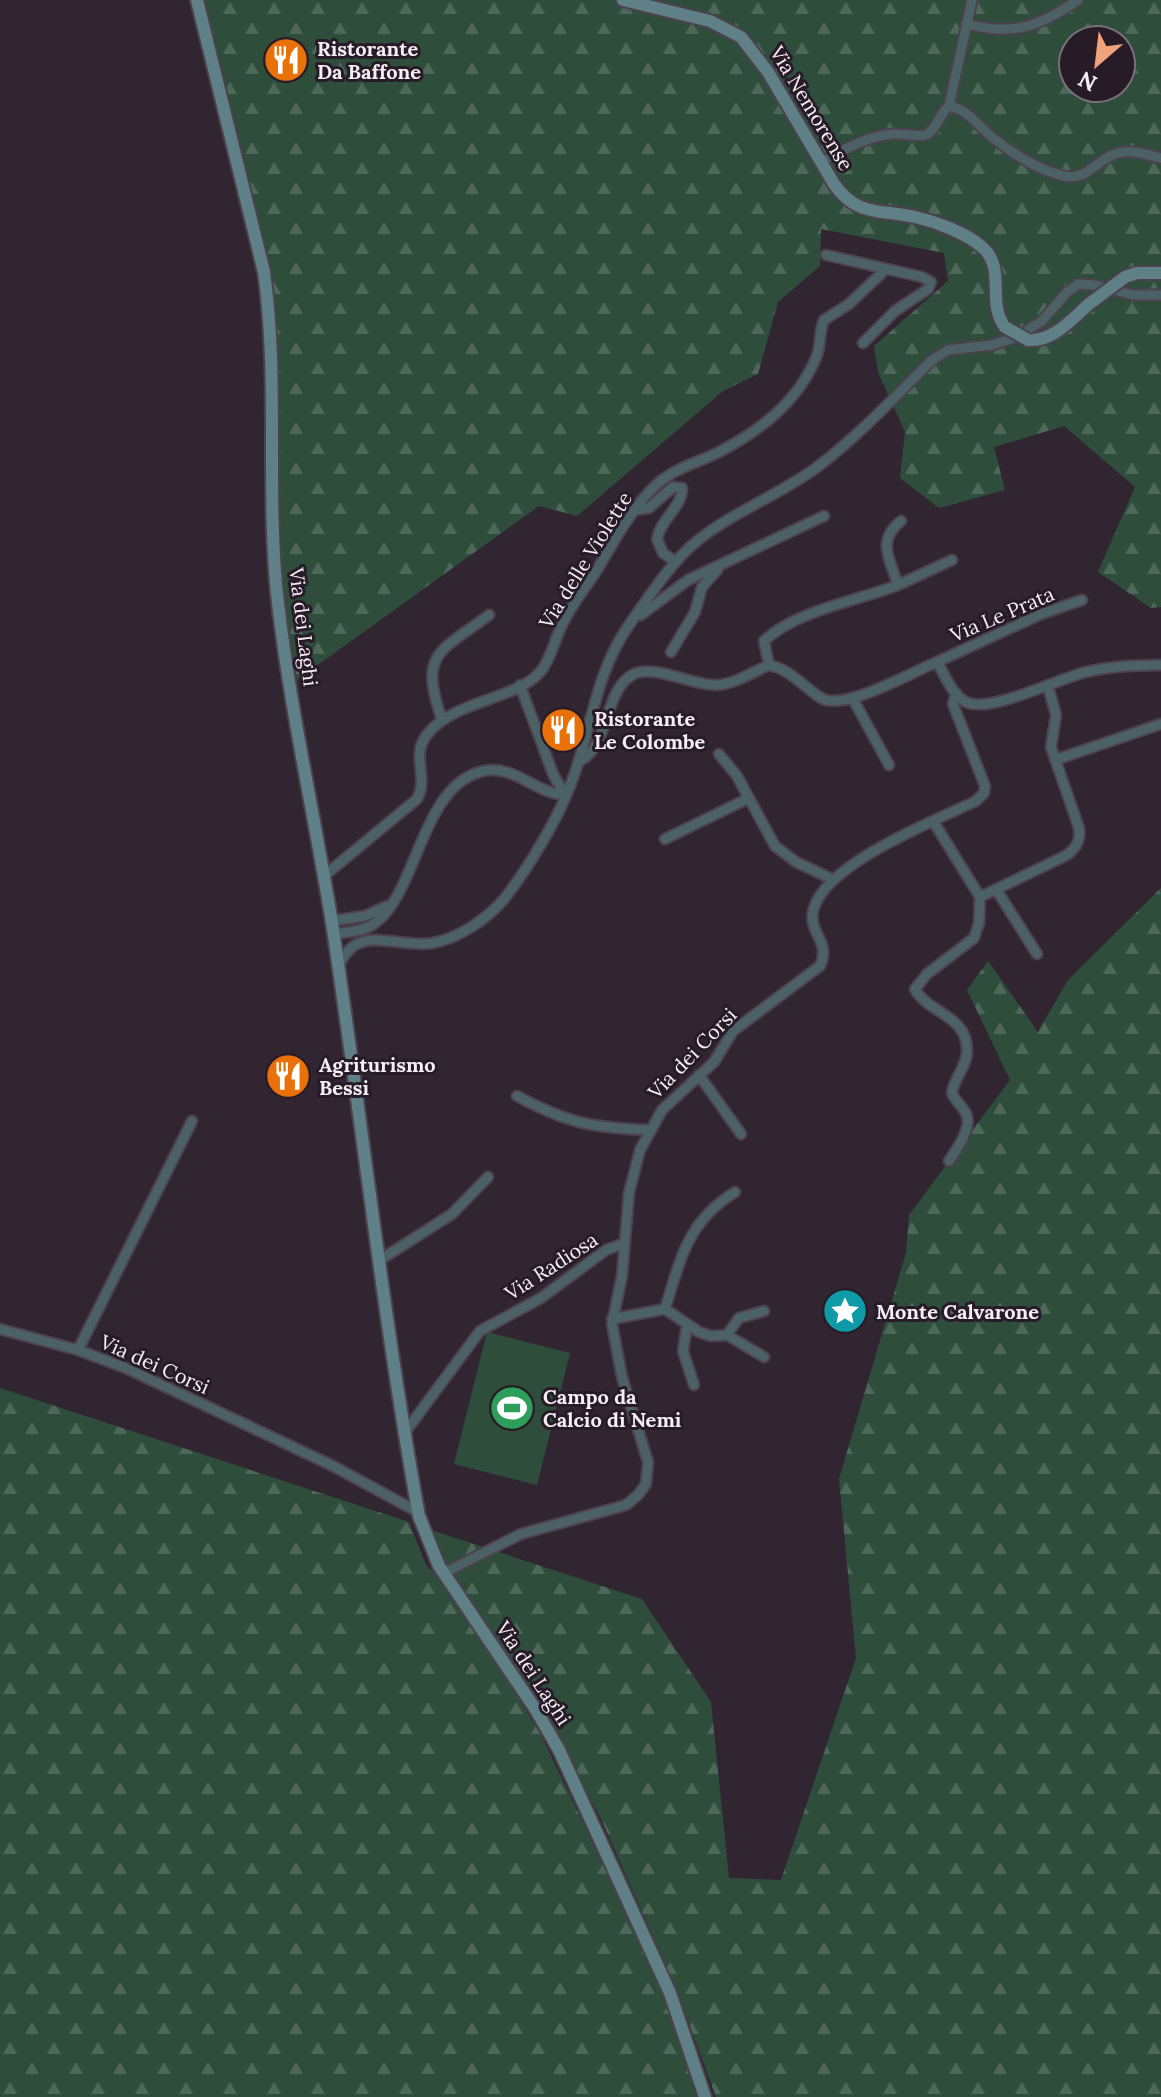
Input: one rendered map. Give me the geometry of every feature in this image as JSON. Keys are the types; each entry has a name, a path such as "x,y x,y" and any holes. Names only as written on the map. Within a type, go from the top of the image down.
{"main road":[{"name":"Via Nemorense","path":"623,0 716,23 741,37 761,61 839,192 856,206 924,220 982,246 994,263 995,304 999,318 1005,327 1028,340 1040,340 1053,334 1125,277 1137,273 1161,273"},
{"name":"Via dei Laghi","path":"199,1 264,272 277,592 307,789 333,932 418,1512 430,1547 444,1573 531,1701 559,1750 670,1993 705,2097"}],"street":[{"path":"821,162 858,142 875,137 925,135 930,131 949,106 972,0"},
{"path":"966,24 992,29 1027,28 1049,19 1078,0"},
{"path":"949,106 964,111 988,134 1014,152 1061,175 1083,175 1118,153 1132,152 1161,158"},
{"path":"826,255 925,278 932,284 891,314 863,343"},
{"name":"Via delle Violette","path":"442,720 535,678 544,666 569,611 651,490 669,474 721,451 774,416 794,394 810,368 818,350 824,320 849,304 886,269"},
{"path":"333,932 364,939 431,943 446,939 476,923 500,903 516,882 565,795 578,762 601,677 629,625 676,562 706,534 799,480 822,463 931,361 948,350 992,345 1017,337 1042,321 1078,284 1095,285 1137,296 1161,295"},
{"path":"636,510 653,505 673,487 682,488 681,498 665,519 657,539 663,553 676,562"},
{"path":"629,625 682,583 824,516"},
{"path":"898,585 886,540 889,531 901,521"},
{"path":"769,665 764,641 779,629 898,585 952,560"},
{"path":"671,652 695,612 706,581 727,562"},
{"path":"682,583 699,595"},
{"name":"Via Le Prata","path":"853,699 1041,614 1082,600"},
{"path":"324,876 417,799 422,785 421,744 442,720 432,686 432,668 444,649 489,615"},
{"path":"937,662 956,693 967,703 978,705 1048,686 1084,672 1122,666 1161,665"},
{"path":"578,762 593,750 617,692 633,674 660,673 718,685 769,665 797,677 825,700 841,702 853,699 889,765"},
{"path":"520,685 553,774 565,795"},
{"path":"980,897 1065,856 1078,843 1079,828 1051,740 1056,713 1048,686"},
{"name":"Via dei Corsi","path":"444,1573 521,1534 626,1505 642,1491 648,1475 648,1462 622,1377 612,1319 621,1281 631,1184 640,1150 662,1110 717,1059 733,1031 820,966 824,946 813,925 812,914 820,894 832,879 849,866 978,799 985,789 953,704 956,693"},
{"path":"1055,760 1161,724"},
{"path":"719,754 737,776 770,840 781,852 832,879"},
{"path":"333,932 370,926 388,911 430,824 450,791 460,782 482,772 497,770 548,793 565,795"},
{"path":"665,839 749,798"},
{"path":"933,821 980,897 979,927 974,938 927,974 915,989 921,998 956,1023 967,1045 966,1058 952,1093 966,1112 967,1124 949,1161"},
{"path":"996,889 1037,954"},
{"path":"338,970 348,948 364,939"},
{"path":"699,1075 741,1134"},
{"path":"517,1096 559,1118 585,1125 650,1130"},
{"path":"78,1350 192,1121"},
{"path":"380,1260 458,1209 488,1177"},
{"path":"665,1309 694,1231 709,1210 735,1192"},
{"name":"Via Radiosa","path":"406,1431 480,1331 541,1298 606,1250 625,1243"},
{"path":"612,1319 665,1309 707,1335 727,1335 764,1357"},
{"path":"727,1335 739,1318 764,1311"},
{"path":"687,1325 683,1351 694,1385"},
{"name":"Via dei Corsi","path":"0,1329 78,1350 128,1369 324,1462 418,1512"}],"green space":[{"path":"200,0 1161,0 1161,607 1151,608 1098,572 1135,487 1064,426 994,447 1005,490 939,508 900,478 905,432 878,372 874,346 948,281 944,253 821,229 820,266 778,302 758,374 723,391 577,516 539,506 297,680 284,611 268,263"},
{"path":"1161,888 1161,2097 716,2097 677,1991 602,1821 540,1703 453,1580 431,1530 642,1599 711,1702 729,1878 781,1880 856,1658 839,1479 906,1253 909,1215 1010,1080 967,990 988,961 1038,1032 1068,980"},
{"name":"Campo da Calcio di Nemi","path":"487,1332 570,1353 537,1485 454,1464"},
{"path":"0,1388 409,1522 426,1565 509,1682 541,1735 661,1985 699,2097 0,2097"}],"place":[{"name":"Ristorante Da Baffone","path":"286,60"},
{"name":"Ristorante Le Colombe","path":"563,730"},
{"name":"Agriturismo Bessi","path":"288,1076"},
{"name":"Monte Calvarone","path":"845,1311"},
{"name":"Campo da Calcio di Nemi","path":"512,1408"}]}
